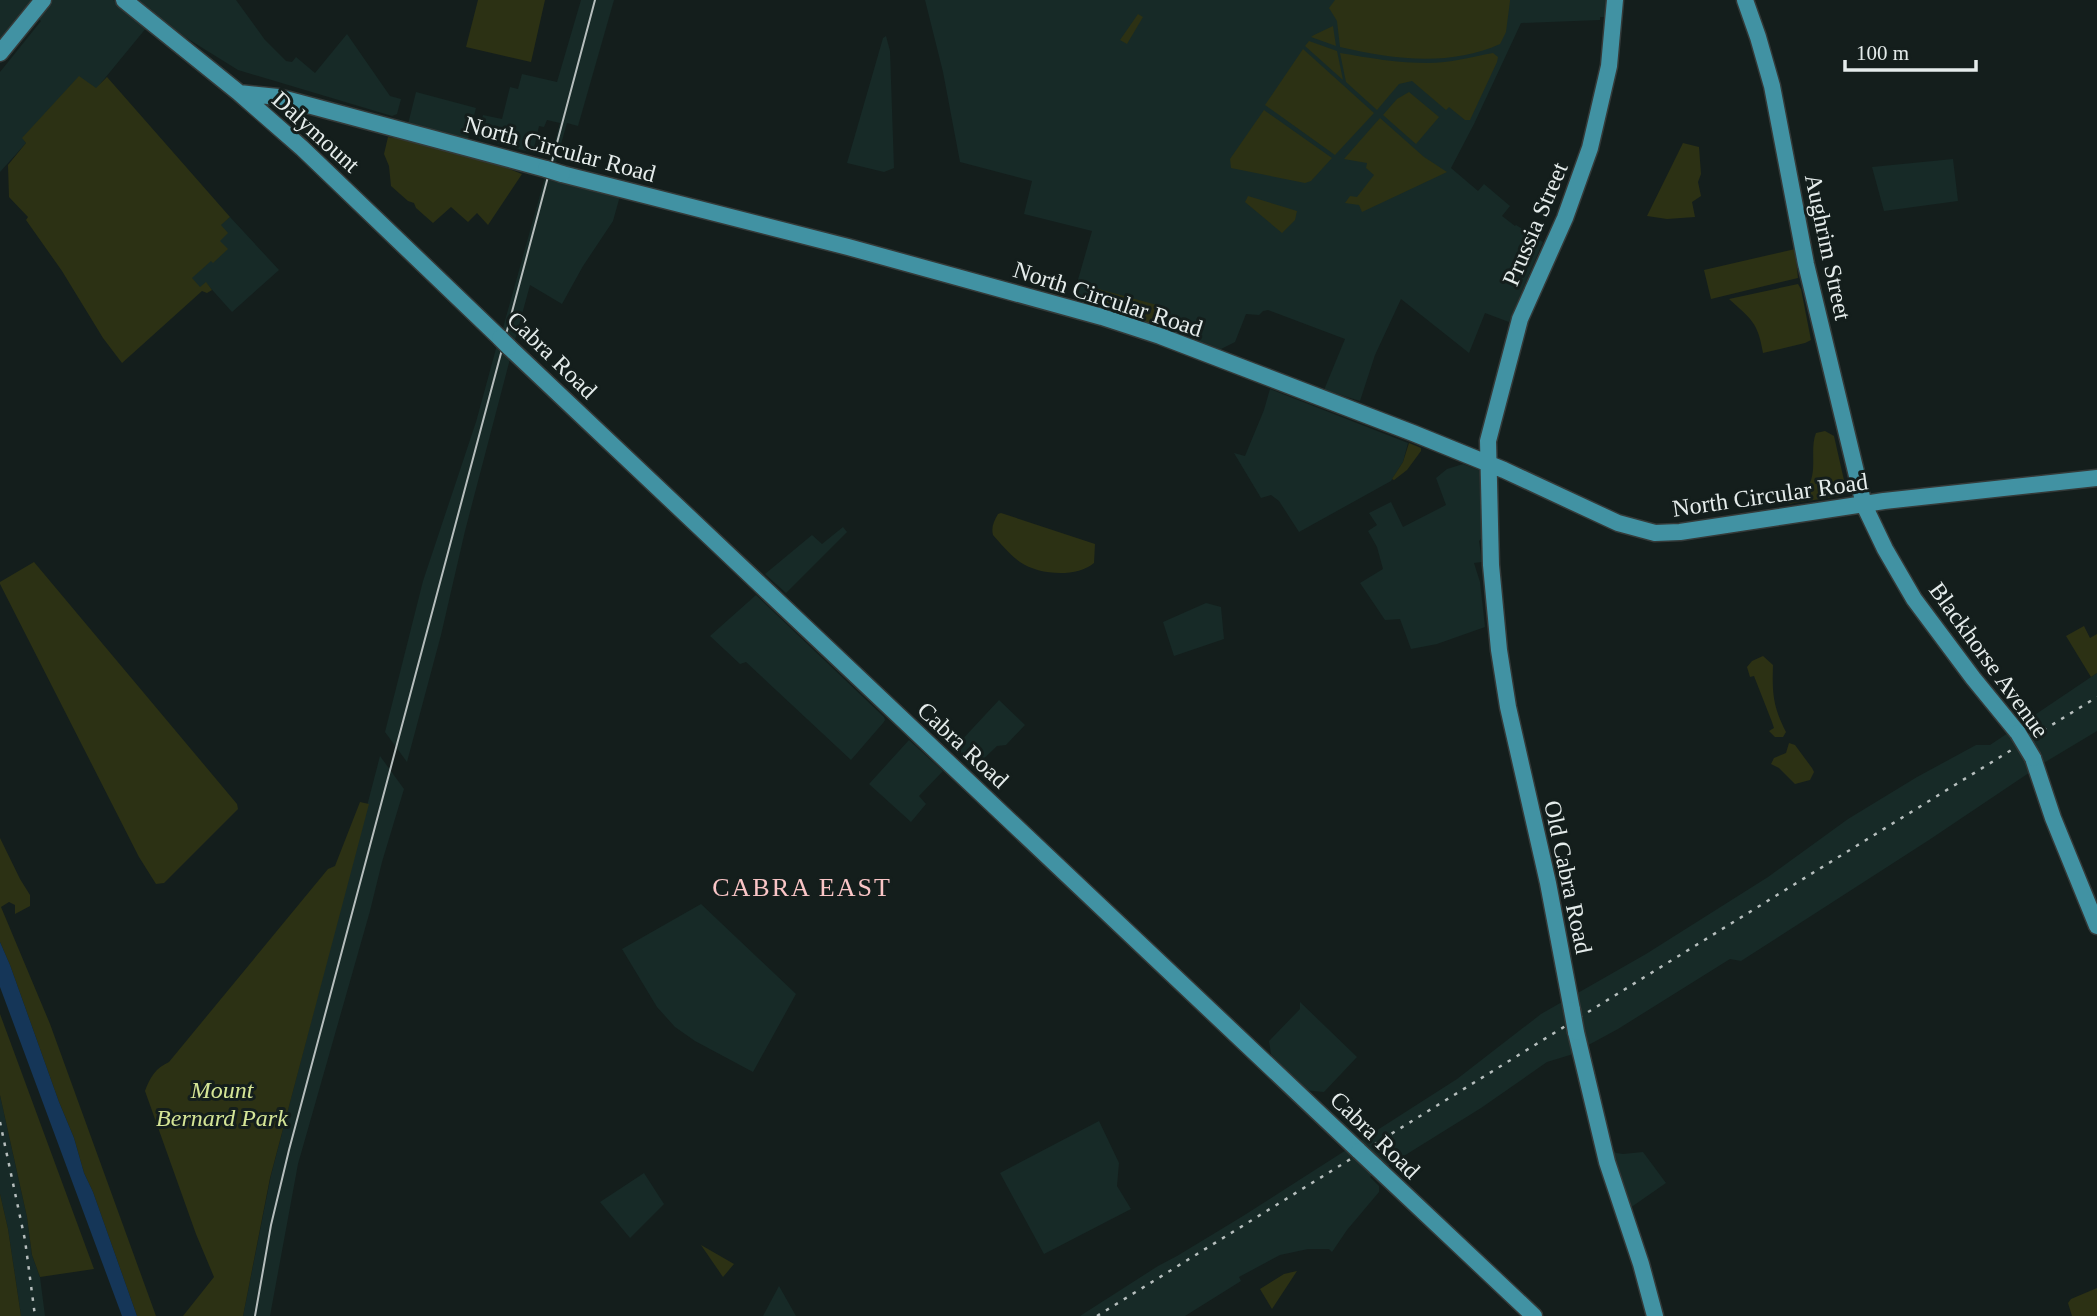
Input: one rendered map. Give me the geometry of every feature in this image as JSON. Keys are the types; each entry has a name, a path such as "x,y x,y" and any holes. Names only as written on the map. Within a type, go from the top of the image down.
{"main road":[{"path":"0,53 43,0"},
{"path":"124,0 239,93"},
{"name":"Prussia Street","path":"1488,464 1490,434 1520,319 1565,218 1590,148 1609,66 1615,0"},
{"name":"Aughrim Street","path":"1745,0 1772,86 1806,264 1864,505"},
{"name":"North Circular Road","path":"239,93 278,97 848,247 1102,317 1160,336 1516,475 1618,523 1655,533 1691,531 1864,505 2097,478"},
{"name":"Dalymount","path":"239,93 362,205"},
{"name":"Cabra Road","path":"362,205 1534,1316"},
{"name":"Old Cabra Road","path":"1488,464 1490,565 1506,697 1548,883 1577,1040 1607,1162 1650,1292 1661,1316"},
{"path":"1488,491 1503,479 1516,475"},
{"name":"Blackhorse Avenue","path":"1864,505 1914,599 2018,733 2033,758 2053,818 2097,926"},
{"name":"Old Cabra Road","path":"1650,1292 1655,1316"}],"shaded area":[{"path":"0,0 113,0 147,27 96,89 79,77 23,138 26,143 0,172 0,72 41,21 28,10 0,44"},
{"path":"133,0 236,0 265,40 286,61 292,62 296,57 315,73 347,34 390,96 401,99 397,114 392,116 238,70 151,16"},
{"path":"581,0 614,0 578,126 567,123 556,162 550,160 560,123 547,120 544,127 539,126 533,153 478,138 483,115 502,119 510,87 518,89 522,74 557,82"},
{"path":"925,0 1609,0 1608,17 1600,17 1600,20 1521,23 1451,168 1478,191 1484,184 1510,206 1502,216 1543,242 1509,322 1485,313 1469,353 1401,299 1375,355 1360,401 1324,390 1345,339 1268,310 1259,315 1246,314 1235,342 1217,351 1127,315 1073,297 1092,231 1024,214 1032,181 960,162 943,72"},
{"path":"886,36 890,51 894,168 884,172 847,163 883,38"},
{"path":"416,92 476,108 468,139 408,124"},
{"path":"1953,159 1958,201 1884,211 1872,167"},
{"path":"545,177 620,196 613,221 562,304 530,285 515,340 503,328"},
{"path":"230,217 279,270 232,312 206,283 200,288 191,278 211,260 220,240 220,225"},
{"path":"497,345 510,359 407,762 385,732 423,581 476,422"},
{"path":"1270,389 1408,443 1403,462 1391,481 1299,532 1279,501 1271,495 1261,498 1234,453 1245,456"},
{"path":"1463,464 1479,470 1482,538 1479,541 1482,562 1474,563 1480,582 1485,627 1437,644 1411,649 1400,619 1385,620 1360,583 1383,569 1377,547 1368,531 1377,525 1369,513 1391,502 1403,527 1446,505 1436,478 1447,469"},
{"path":"843,527 847,532 786,593 765,574 812,535 822,544"},
{"path":"756,595 884,717 883,723 851,760 746,662 740,664 710,636"},
{"path":"1206,603 1221,607 1224,639 1174,656 1163,622"},
{"path":"2097,673 2097,731 2042,764 1741,961 1730,959 1618,1029 1570,1055 1547,1062 1481,1108 1370,1177 1379,1186 1379,1192 1332,1252 1329,1249 1308,1249 1280,1255 1239,1277 1241,1281 1185,1316 1080,1316 1457,1079 1541,1014 1646,954 1768,877 1848,819 1976,745 1990,745"},
{"path":"999,700 1025,725 1006,745 997,746 973,769 962,758 959,743"},
{"path":"909,740 943,771 919,796 926,804 911,822 869,784"},
{"path":"380,756 404,789 298,1164 270,1316 243,1316 271,1175"},
{"path":"701,904 796,994 753,1072 695,1041 675,1027 657,1007 622,949"},
{"path":"1300,1002 1357,1057 1324,1092 1303,1090 1271,1054 1269,1041 1300,1009"},
{"path":"0,1095 27,1217 32,1255 40,1277 45,1316 21,1316 0,1194"},
{"path":"1099,1121 1119,1163 1117,1186 1131,1209 1044,1254 1000,1173"},
{"path":"1611,1148 1616,1153 1623,1154 1643,1152 1666,1183 1630,1208"},
{"path":"644,1173 664,1204 630,1238 600,1202"},
{"path":"779,1286 796,1316 763,1316"}],"green space":[{"path":"478,0 545,0 531,62 466,47"},
{"path":"1335,0 1510,1 1506,32 1500,44 1461,56 1420,59 1379,55 1340,47 1337,21 1329,8"},
{"path":"1138,14 1143,17 1127,44 1120,40"},
{"path":"1333,26 1336,46 1311,37 1314,35"},
{"path":"1309,41 1337,51 1343,80 1305,46"},
{"path":"1303,49 1374,113 1335,155 1265,105"},
{"path":"1340,53 1417,63 1444,62 1493,53 1498,57 1470,120 1465,120 1449,107 1446,110 1412,81 1399,84 1377,110 1346,82"},
{"path":"79,76 96,88 107,77 230,217 221,225 228,233 220,241 228,249 192,278 200,287 206,282 212,290 207,293 202,291 122,363 26,220 28,217 9,197 8,165 26,143 22,138"},
{"path":"1409,92 1439,117 1416,144 1383,115 1397,99"},
{"path":"1264,110 1332,158 1311,181 1305,183 1231,168 1230,159"},
{"path":"1380,118 1424,157 1447,172 1362,212 1359,205 1345,203 1350,196 1357,197 1374,175 1366,168 1367,163 1344,159"},
{"path":"396,135 461,150 522,174 488,225 477,213 468,222 451,207 433,223 414,203 391,186 389,166 384,154 388,137 393,138"},
{"path":"1683,143 1699,147 1701,174 1698,182 1701,196 1692,202 1695,217 1667,219 1647,216"},
{"path":"1248,196 1297,211 1295,220 1282,233 1245,202"},
{"path":"1795,249 1798,278 1711,299 1704,270"},
{"path":"1798,284 1811,340 1763,353 1759,334 1752,322 1729,299"},
{"path":"1091,287 1157,305 1153,324 1087,301"},
{"path":"1825,431 1834,436 1846,489 1844,493 1840,496 1788,504 1810,483 1816,433"},
{"path":"1409,443 1421,448 1421,451 1407,470 1394,480 1392,479 1403,462"},
{"path":"1001,513 1095,544 1094,563 1078,571 1057,573 1037,570 1020,562 993,535 994,522"},
{"path":"34,562 237,804 238,809 164,883 156,884 139,857 0,584"},
{"path":"2084,626 2090,638 2097,634 2097,673 2091,677 2066,636"},
{"path":"1763,656 1773,665 1774,700 1786,732 1783,737 1775,737 1769,731 1774,728 1772,722 1754,676 1750,677 1747,667 1752,661"},
{"path":"1789,743 1795,745 1812,768 1814,772 1810,780 1795,784 1771,764 1774,758 1786,753"},
{"name":"Mount Bernard Park","path":"360,802 369,804 270,1178 243,1316 183,1316 214,1277 145,1091 154,1074 169,1062 328,869 335,866"},
{"path":"0,838 30,895 30,906 15,914 15,905 9,902 1,907 50,1024 156,1316 137,1316 0,942"},
{"path":"0,1014 94,1269 40,1277 32,1255 27,1217 0,1095"},
{"path":"0,1194 8,1229 21,1316 0,1316"},
{"path":"701,1245 734,1264 723,1277"},
{"path":"1297,1271 1272,1309 1260,1289 1284,1274"},
{"path":"2097,1288 2097,1316 2072,1316 2068,1303 2071,1299"}],"water":[{"path":"0,942 137,1316 122,1316 0,987"}],"tram line":[{"path":"255,1316 271,1225 289,1150 595,0"}],"railway":[{"path":"1097,1316 2097,697"},
{"path":"0,1122 25,1240 35,1316"}],"district":[{"name":"CABRA EAST","path":"802,887"}]}
